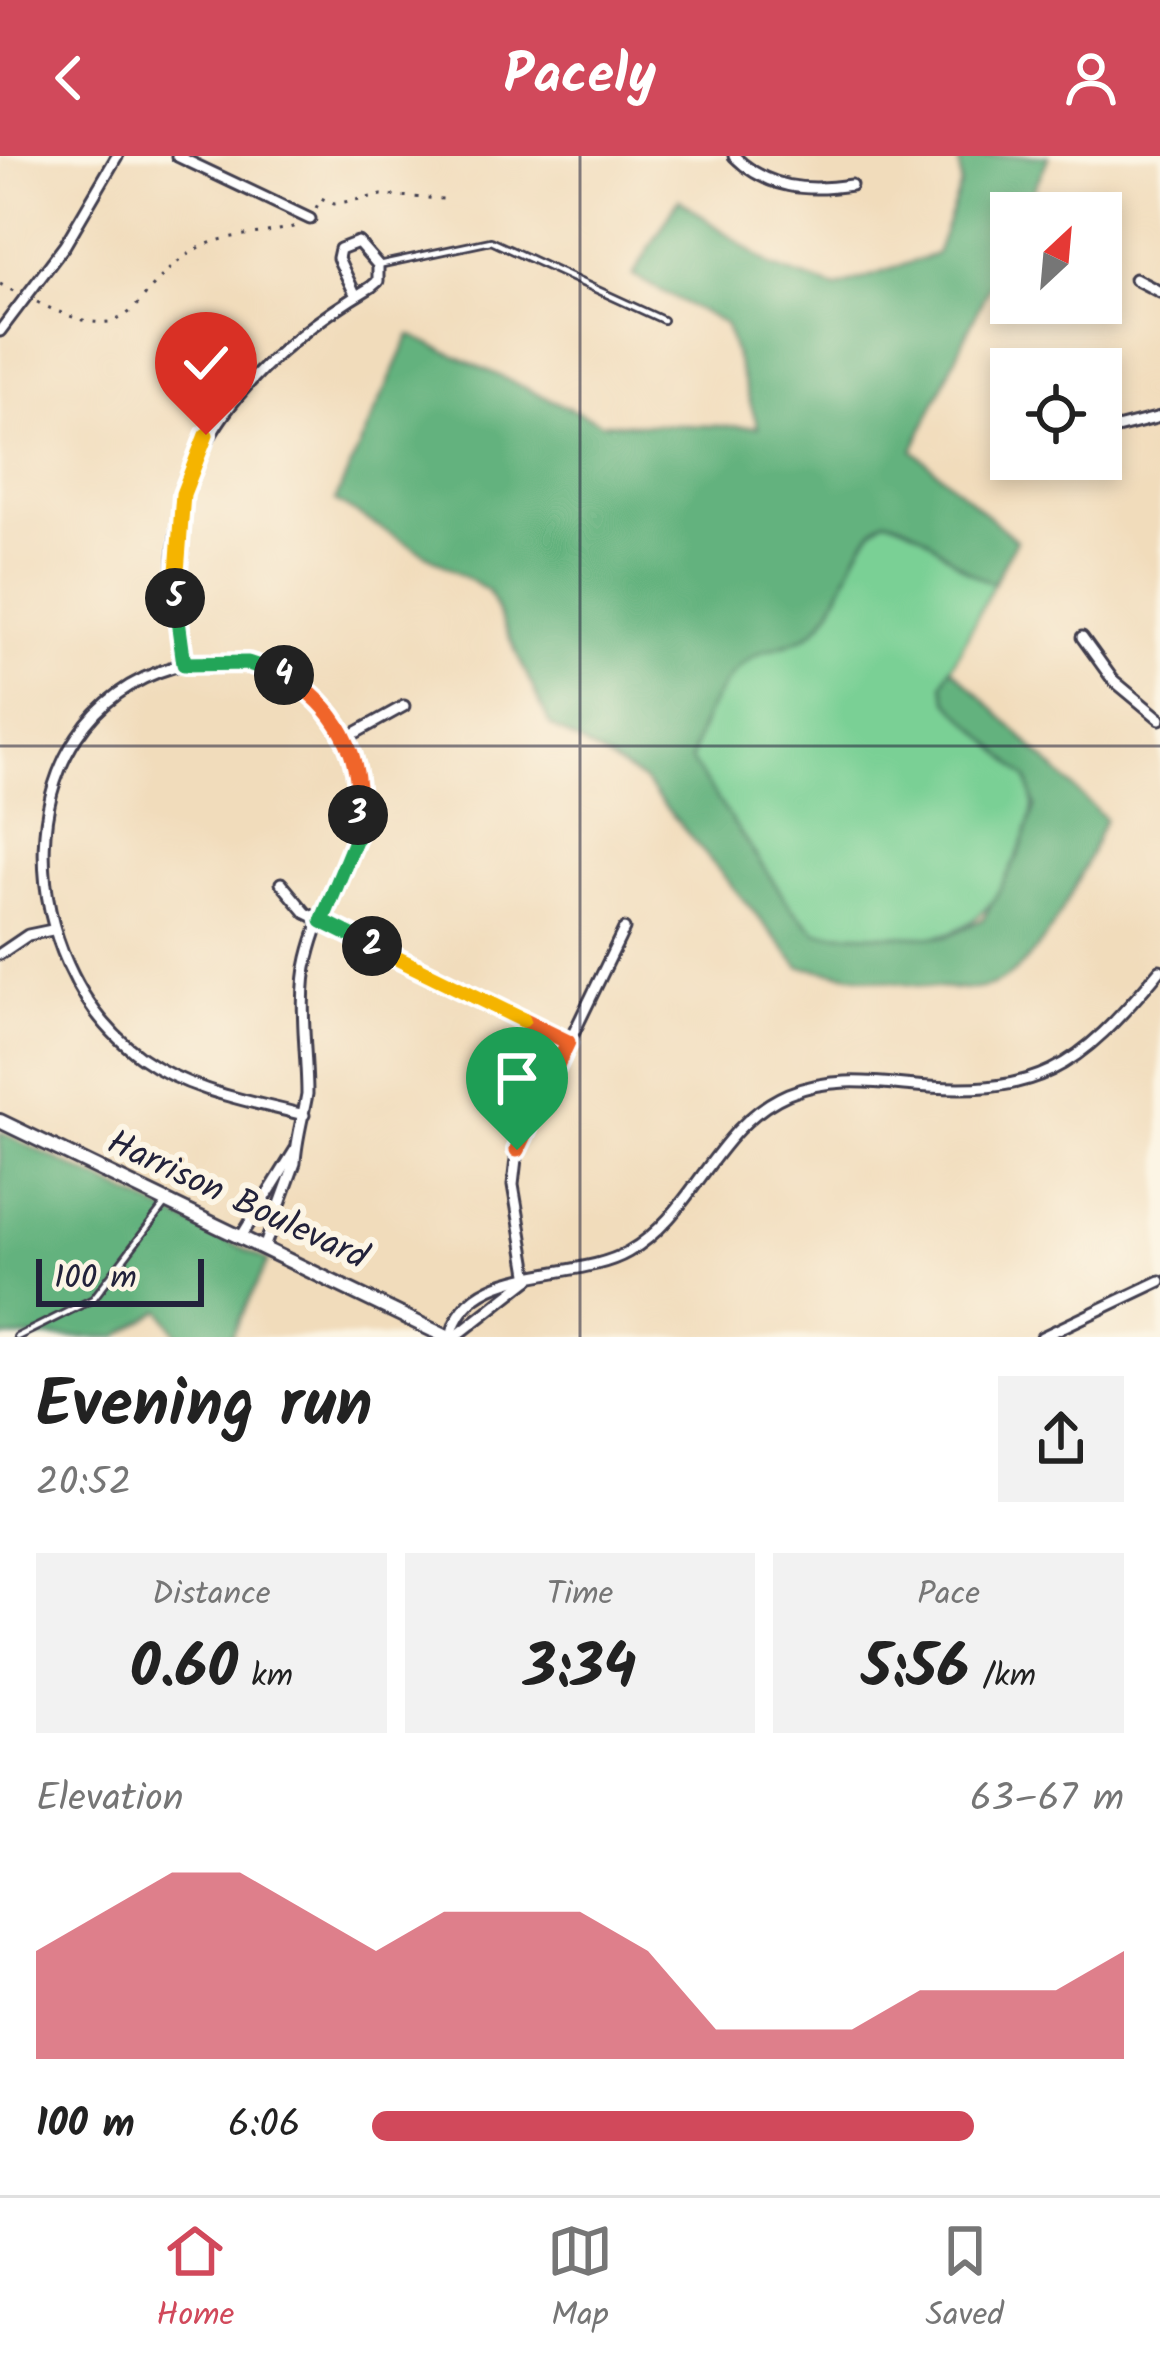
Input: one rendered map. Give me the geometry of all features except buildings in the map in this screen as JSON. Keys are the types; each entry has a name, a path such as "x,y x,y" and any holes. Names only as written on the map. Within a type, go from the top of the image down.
{"street":[{"path":"0,331 65,245 117,156"},
{"path":"177,156 310,219"},
{"path":"734,156 755,174 789,187 850,184"},
{"path":"184,664 175,562 183,494 195,456 217,419 266,363 378,281 378,266 358,242 340,250 342,272 356,296"},
{"path":"1135,280 1160,292"},
{"path":"1122,427 1160,417"},
{"path":"1082,638 1113,680 1160,719"},
{"path":"265,1248 304,1115 307,961 356,838 360,797 347,737 314,695 284,675 248,663 184,664 112,696 75,735 63,760 43,858 52,930 90,1008 146,1060 184,1082 304,1115"},
{"path":"347,737 404,706"},
{"path":"280,883 295,904 322,921 568,1042"},
{"path":"529,1279 513,1168 624,929"},
{"path":"0,954 28,935 52,930"},
{"path":"451,1337 454,1319 496,1285 596,1266 641,1244 737,1129 786,1095 847,1081 980,1090 1028,1082 1070,1062 1108,1033 1160,970"},
{"name":"Harrison Boulevard","path":"0,1121 451,1337"},
{"path":"241,1238 263,1206 279,1169 295,1150"},
{"path":"263,1206 275,1212"},
{"path":"451,1337 529,1279"},
{"path":"1042,1337 1160,1281"}],"lane":[{"path":"378,266 479,241 502,243 663,320"},
{"path":"17,1337 93,1300 166,1203"}],"path":[{"path":"0,284 79,322 121,319 198,248 310,219 321,198 334,204 382,195 443,200"}],"green space":[{"path":"959,156 1049,156 1033,192 990,192 990,283 913,450 1016,540 994,583 965,569 917,531 885,519 862,544 822,622 804,637 758,654 733,674 706,716 691,761 792,909 818,933 945,937 983,919 1019,854 1035,807 1027,778 948,701 943,684 951,667 1105,819 1071,894 1038,947 998,983 975,989 912,985 800,967 643,780 550,725 488,591 335,501 410,335 602,423 758,427 725,324 633,276 679,199 772,267 836,288 936,254 961,185"},
{"path":"885,519 918,532 965,569 994,583 943,684 949,701 1020,768 1033,796 1020,849 985,910 964,926 915,939 818,933 792,909 691,761 722,687 758,654 805,637 822,622 862,544"},
{"path":"0,1132 268,1261 231,1337 179,1337 161,1310 117,1337 0,1337"}],"route":[{"path":"206,435 189,474 178,525 175,598 184,664 248,663 284,675 314,695 347,737 360,797 356,838 322,921 568,1042 517,1150"}]}
